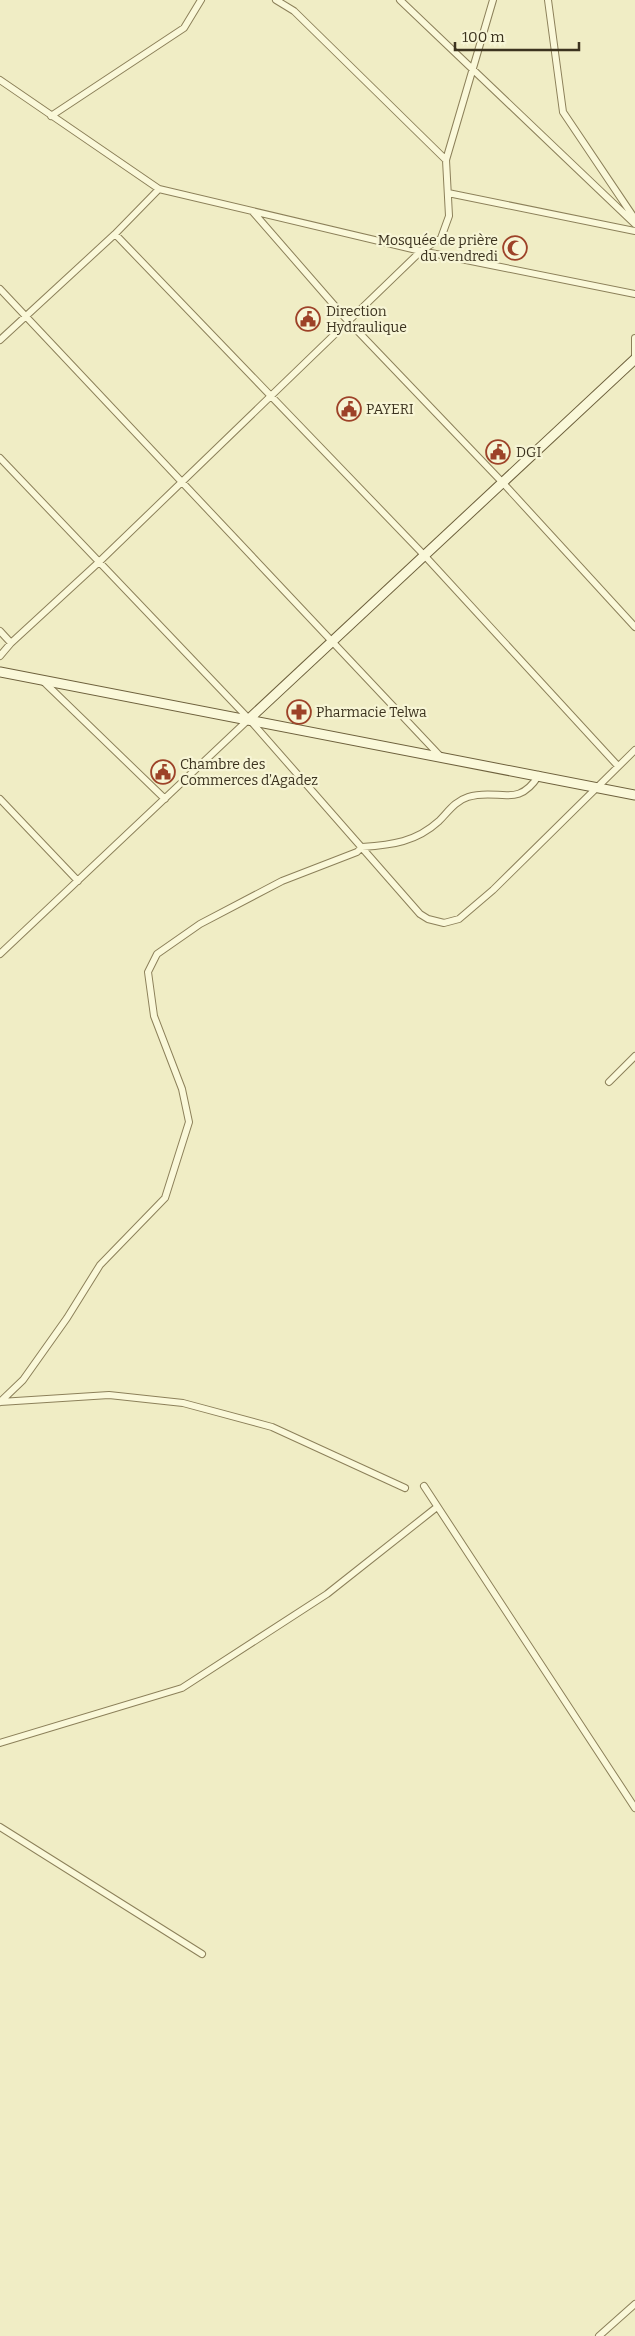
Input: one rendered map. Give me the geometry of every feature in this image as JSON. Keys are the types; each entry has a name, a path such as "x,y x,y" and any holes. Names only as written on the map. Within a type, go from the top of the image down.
{"main road":[{"path":"249,718 635,360"},
{"path":"0,672 44,682 249,718 635,795"}],"street":[{"path":"51,116 184,28 201,0"},
{"path":"276,0 294,11 446,160"},
{"path":"400,0 635,224"},
{"path":"0,656 11,643 99,562 420,251 441,238 449,216 446,160 493,0"},
{"path":"548,0 563,112 635,219"},
{"path":"0,80 159,189 420,251 635,294"},
{"path":"0,340 115,234 159,189"},
{"path":"448,193 635,231"},
{"path":"252,211 348,321 503,483 635,627"},
{"path":"115,234 424,555 618,766"},
{"path":"0,289 441,757"},
{"path":"635,338 635,360"},
{"path":"0,458 249,718 420,914 428,919 444,923 459,919 493,890 635,750"},
{"path":"0,630 11,643"},
{"path":"44,682 165,799"},
{"path":"0,954 249,718"},
{"path":"0,1402 24,1380 67,1318 100,1265 165,1198 189,1122 182,1089 154,1016 148,972 157,954 200,924 274,885 357,852 362,848 405,842 418,837 439,821 456,803 466,797 522,794 531,788 539,775"},
{"path":"0,799 78,881"},
{"path":"609,1082 635,1056"},
{"path":"0,1402 108,1396 183,1403 272,1427 404,1488"},
{"path":"424,1486 635,1808"},
{"path":"0,1743 182,1688 327,1594 438,1507"},
{"path":"0,1827 202,1954"},
{"path":"599,2336 635,2304"}],"place":[{"name":"Mosquée de prière du vendredi","path":"515,248"},
{"name":"Direction Hydraulique","path":"308,319"},
{"name":"PAYERI","path":"349,409"},
{"name":"DGI","path":"498,452"},
{"name":"Pharmacie Telwa","path":"299,712"},
{"name":"Chambre des Commerces d’Agadez","path":"163,772"}]}
